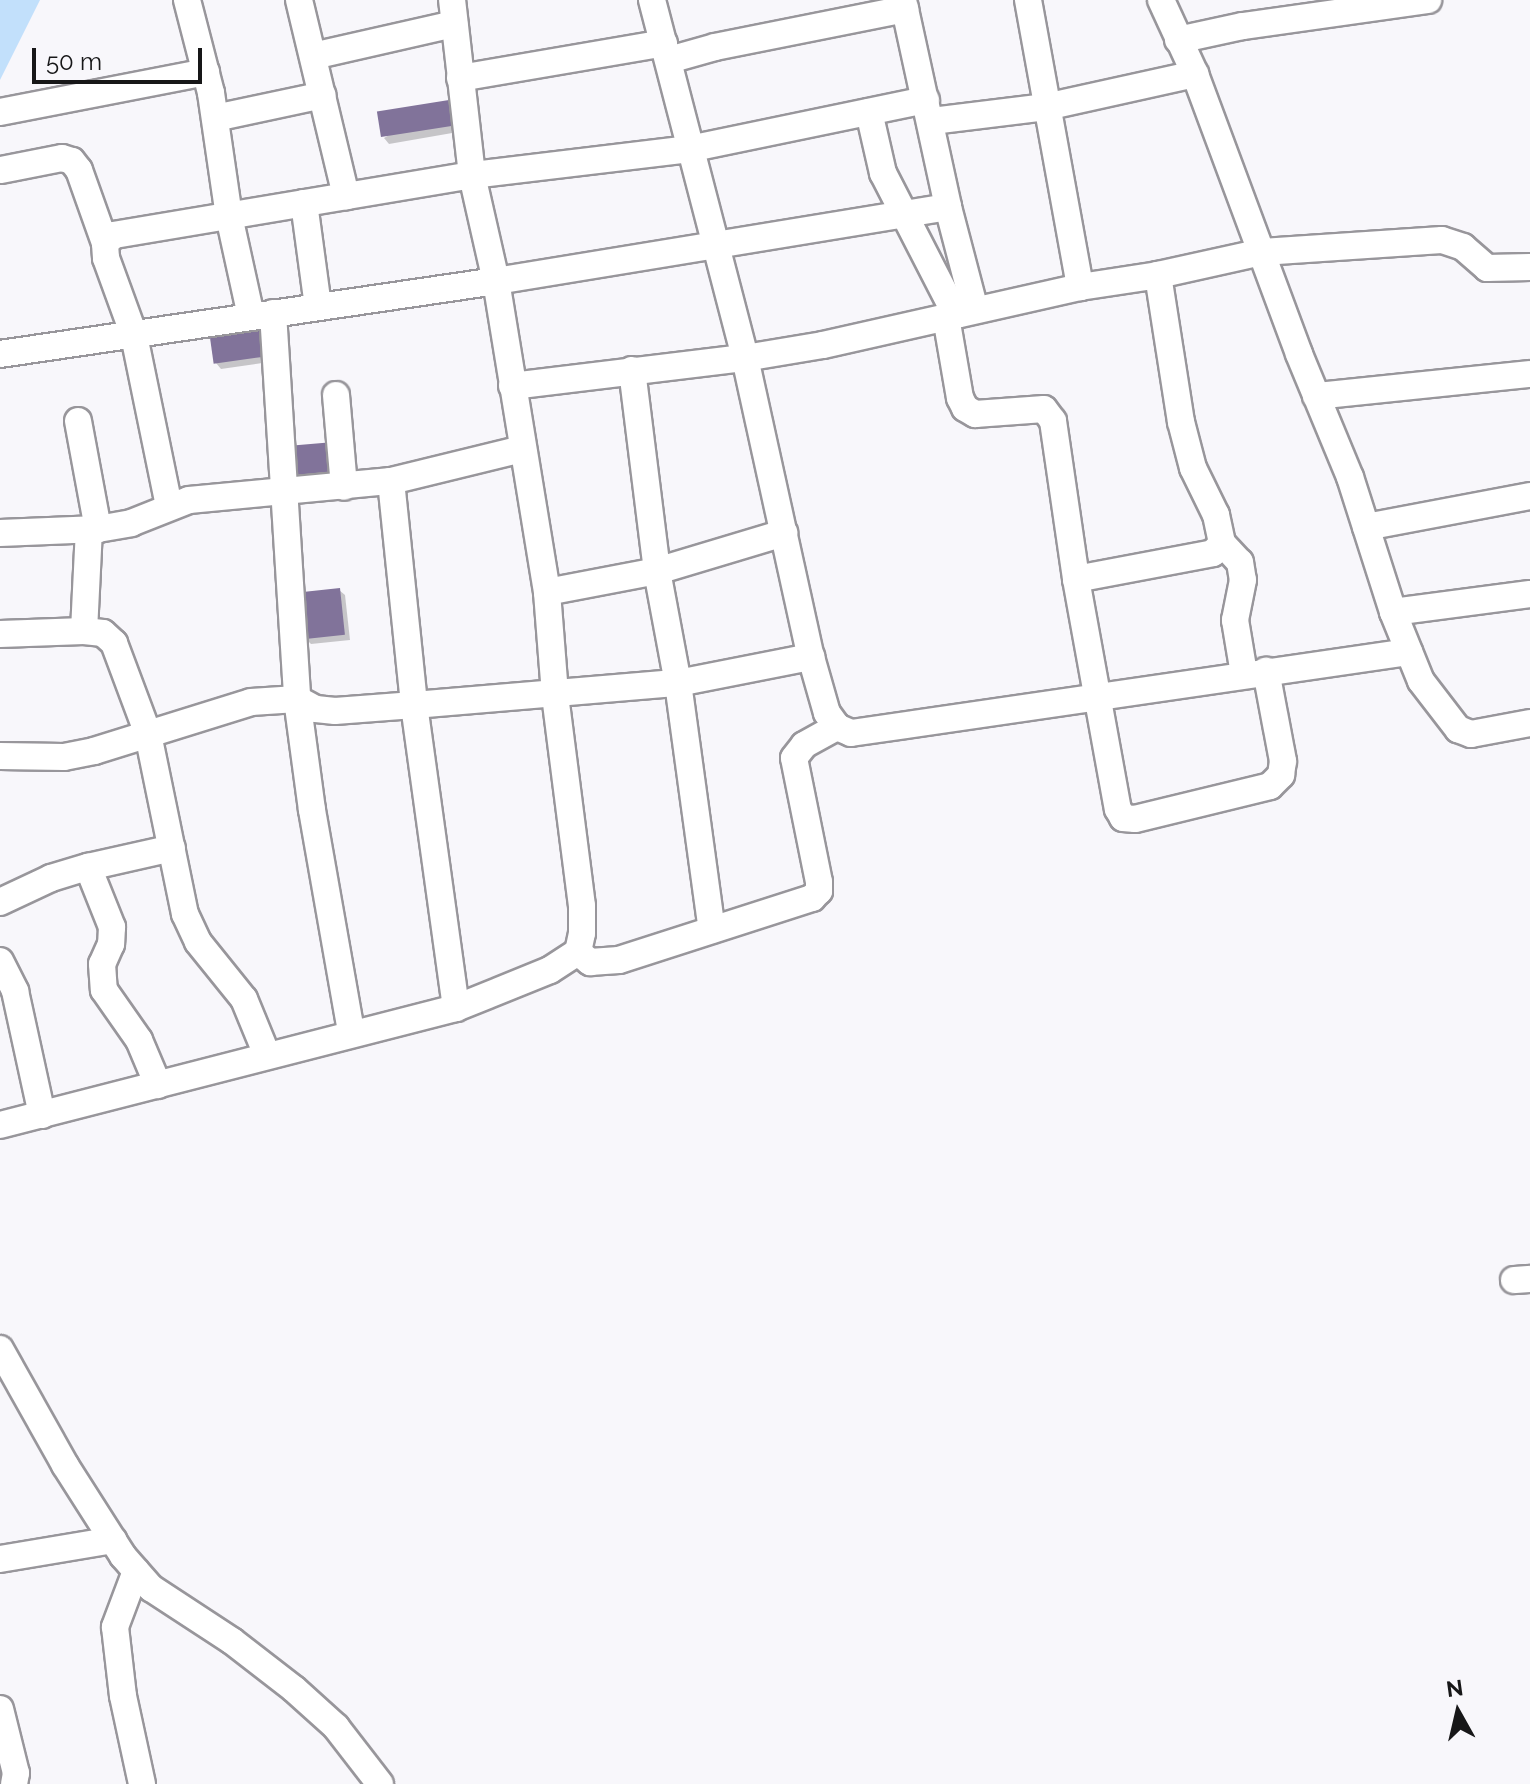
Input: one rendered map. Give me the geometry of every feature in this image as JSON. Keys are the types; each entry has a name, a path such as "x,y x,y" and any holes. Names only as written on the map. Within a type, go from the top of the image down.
{"street":[{"path":"187,0 215,118 229,216 262,314 282,490 297,699 312,810 351,1032"},
{"path":"299,0 346,196"},
{"path":"652,0 745,358 811,657 827,713 837,727 851,733 1409,652"},
{"path":"1028,0 1080,287"},
{"path":"1161,0 1195,74 1421,681 1458,729 1471,734 1530,723"},
{"path":"1178,40 1243,26 1428,0"},
{"path":"460,78 715,47 904,5 948,207 959,314 960,398 965,408 975,414 1044,409 1049,414 1118,809 1123,818 1135,819 1270,786 1281,775 1283,761 1235,620 1243,580 1240,562 1222,543 1216,515 1193,468 1181,422 1158,275"},
{"path":"0,1125 351,1032 456,1008 550,970 578,952 582,906 555,694 547,592 496,281 472,175 453,12 313,56"},
{"path":"0,112 206,72"},
{"path":"105,243 114,235 472,175 689,149 869,112 1046,107 1195,74"},
{"path":"215,118 323,95"},
{"path":"869,112 877,155 902,215 959,314"},
{"path":"1,170 62,158 72,161 79,170 134,335 169,506"},
{"path":"304,203 318,307"},
{"path":"0,354 496,281 948,207"},
{"path":"512,386 745,358 1262,252 1442,240 1463,247 1487,268 1530,267"},
{"path":"632,370 657,571 678,683 712,930"},
{"path":"1316,396 1530,374"},
{"path":"336,395 344,487"},
{"path":"78,421 94,529 84,631"},
{"path":"0,533 94,529 131,523 189,500 391,481 522,449"},
{"path":"391,481 414,705 456,1008"},
{"path":"1366,527 1530,496"},
{"path":"547,592 657,571 784,533"},
{"path":"1076,579 1213,553 1222,543"},
{"path":"1393,612 1530,594"},
{"path":"0,634 84,631 103,633 114,643 148,734 185,914 198,942 244,999 267,1055"},
{"path":"0,756 64,757 148,734 236,704 297,699 316,709 335,711 555,694 678,683 811,657"},
{"path":"578,952 590,962 619,960 812,898 819,891 794,758 804,745 837,727"},
{"path":"0,902 51,878 172,848"},
{"path":"88,867 112,927 111,944 102,964 104,990 139,1040 158,1085"},
{"path":"0,961 15,991 42,1115"},
{"path":"0,1349 6,1375 136,1571 151,1588 232,1641 294,1689 336,1727 380,1784"},
{"path":"0,1559 113,1540"},
{"path":"136,1571 115,1627 123,1696 142,1784"},
{"path":"0,1709 16,1773 14,1784"}],"water":[{"path":"0,0 40,0 0,80"}],"building":[{"path":"449,100 453,126 381,137 377,111"},
{"path":"259,320 264,357 214,364 208,327"},
{"path":"334,442 337,475 290,479 287,446"},
{"path":"340,588 345,635 303,639 298,592"}]}
